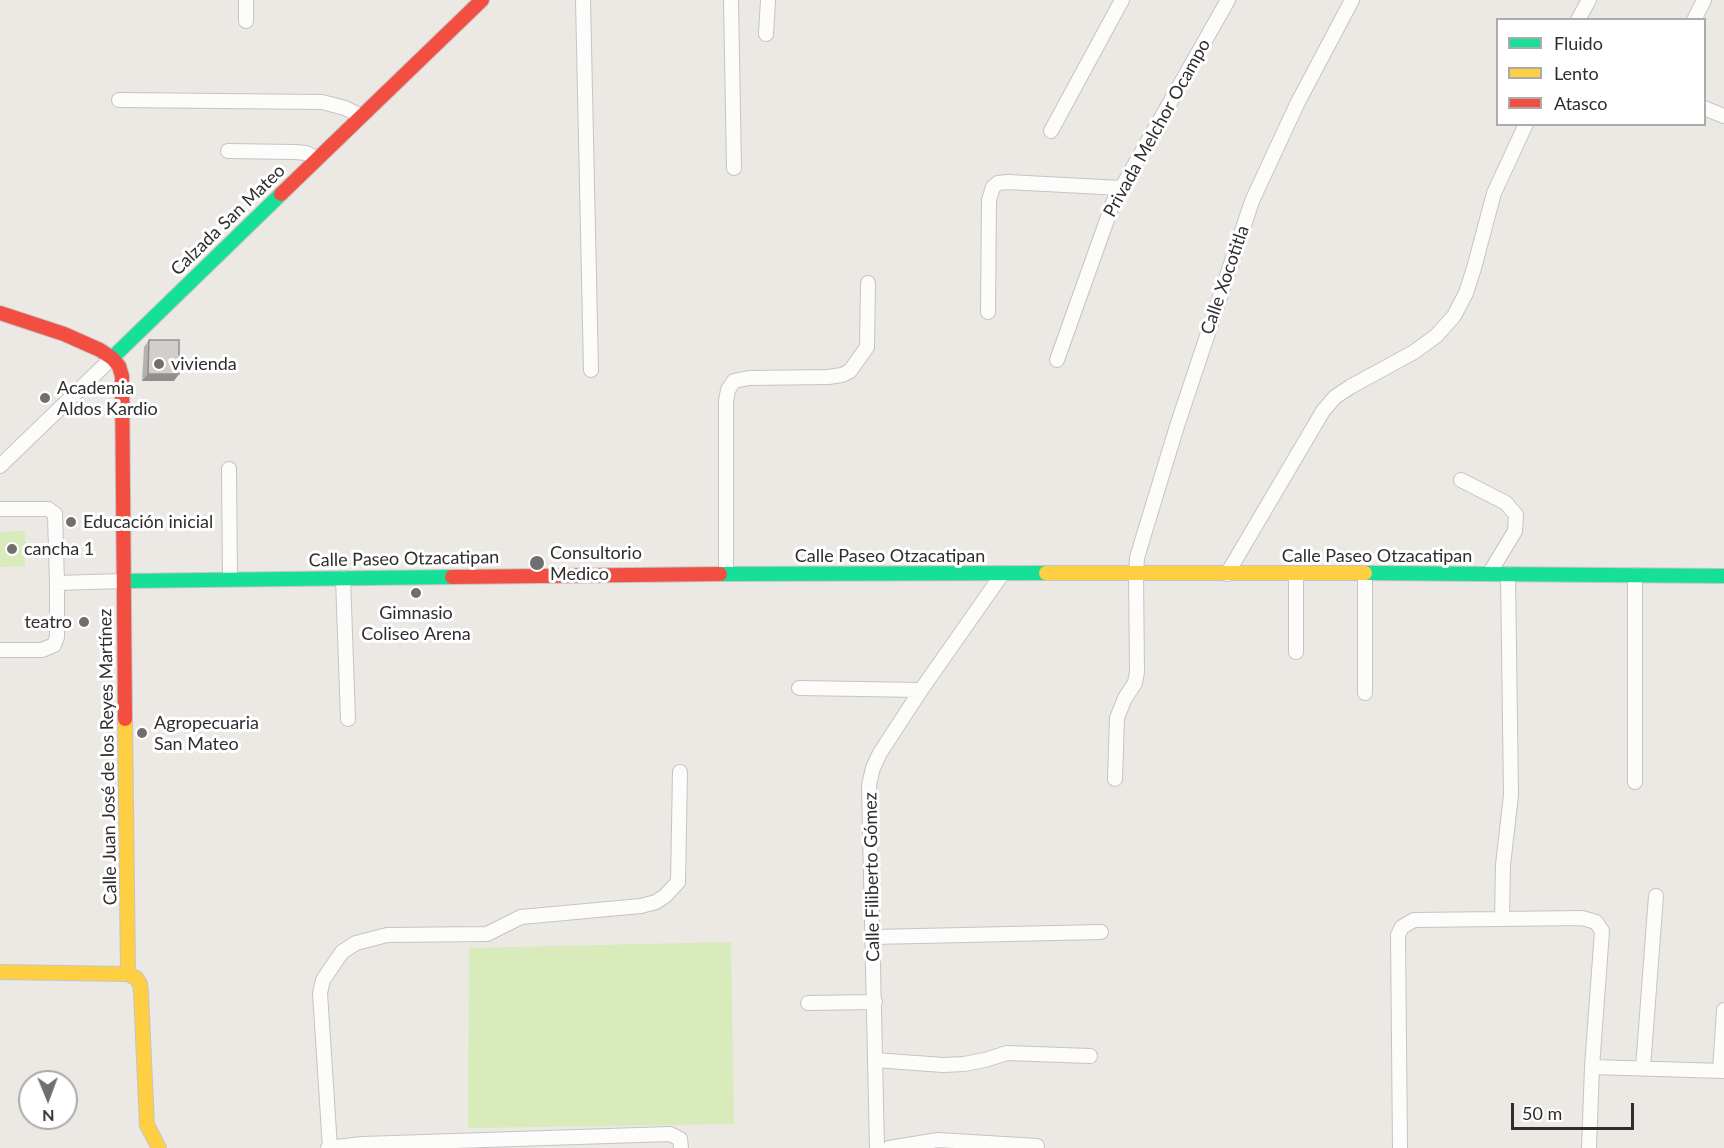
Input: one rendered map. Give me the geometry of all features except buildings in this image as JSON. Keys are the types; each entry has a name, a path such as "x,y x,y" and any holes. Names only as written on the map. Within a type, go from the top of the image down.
{"main road":[{"name":"Calzada San Mateo","path":"112,358 482,0"},
{"path":"0,313 64,334 112,358"},
{"name":"Calle Juan José de los Reyes Martínez","path":"112,358 119,366 122,376 128,974 136,978 140,984 147,1125 159,1148"},
{"name":"Calle Paseo Otzacatipan","path":"124,581 1004,573 1724,576"},
{"path":"0,972 128,974"}],"street":[{"path":"246,0 246,21"},
{"path":"583,0 591,370"},
{"path":"731,0 734,168"},
{"path":"766,34 768,0"},
{"path":"1051,131 1122,0"},
{"name":"Privada Melchor Ocampo","path":"1057,360 1106,221 1121,188 1228,0"},
{"name":"Calle Xocotitla","path":"1115,779 1117,718 1125,698 1135,683 1137,672 1136,574 1137,558 1142,541 1177,426 1252,201 1297,104 1352,0"},
{"path":"1579,18 1589,0"},
{"path":"1695,18 1704,0"},
{"path":"119,100 322,102 345,108 361,116"},
{"path":"1706,109 1724,116"},
{"path":"1227,574 1323,411 1335,397 1414,352 1436,336 1454,316 1466,293 1494,193 1525,126"},
{"path":"228,151 295,152 306,153 317,159"},
{"path":"988,312 989,200 993,187 998,183 1008,182 1121,188"},
{"path":"726,574 726,401 728,390 734,381 749,378 828,377 850,371 867,347 868,283"},
{"name":"Calzada San Mateo","path":"0,466 112,358"},
{"path":"229,469 230,579"},
{"path":"1461,480 1506,503 1516,515 1515,531 1489,574"},
{"path":"0,509 48,509 56,514 57,583 57,637 54,645 42,650 0,650"},
{"name":"Calle Filiberto Gómez","path":"877,1148 869,785 880,753 921,690 1004,573"},
{"path":"1296,573 1296,652"},
{"path":"1365,574 1365,693"},
{"path":"1502,918 1503,865 1511,795 1508,574"},
{"path":"1635,575 1635,782"},
{"path":"343,578 348,718"},
{"name":"Calle Paseo Otzacatipan","path":"57,583 124,581"},
{"path":"799,688 921,690"},
{"path":"679,1142 670,1134 329,1148 320,993 323,980 342,952 356,943 387,935 487,934 521,917 641,906 656,902 678,882 680,772"},
{"path":"1643,1068 1656,896"},
{"path":"1400,1148 1398,935 1402,927 1414,920 1502,918 1582,918 1596,921 1602,931 1592,1066 1589,1148"},
{"path":"873,937 1101,932"},
{"path":"808,1003 875,1002"},
{"path":"1592,1066 1722,1071 1724,1010"},
{"path":"875,1060 943,1065 964,1064 1007,1053 1090,1056"},
{"path":"889,1148 938,1140 1037,1146"}],"green space":[{"name":"cancha 1","path":"25,531 25,566 0,567 0,532"},
{"path":"731,942 734,1124 468,1128 469,948"}],"traffic: fast":[{"path":"112,358 281,194"},
{"path":"720,574 1046,573"},
{"path":"1365,573 1724,576"},
{"path":"124,581 452,577"}],"traffic: slow":[{"path":"1046,573 1365,573"},
{"path":"125,719 128,974"},
{"path":"0,972 128,974 136,978 140,984 141,993 147,1125 159,1148"}],"traffic: jam":[{"path":"281,194 482,0"},
{"path":"0,313 64,334 100,350 119,366 122,376 125,719"},
{"path":"452,577 720,574"}],"place":[{"name":"vivienda","path":"159,364"},
{"name":"Academia Aldos Kardio","path":"45,398"},
{"name":"Educación inicial","path":"71,522"},
{"name":"cancha 1","path":"12,549"},
{"name":"Consultorio Medico","path":"537,563"},
{"name":"Gimnasio Coliseo Arena","path":"416,593"},
{"name":"teatro","path":"84,622"},
{"name":"Agropecuaria San Mateo","path":"142,733"}]}
